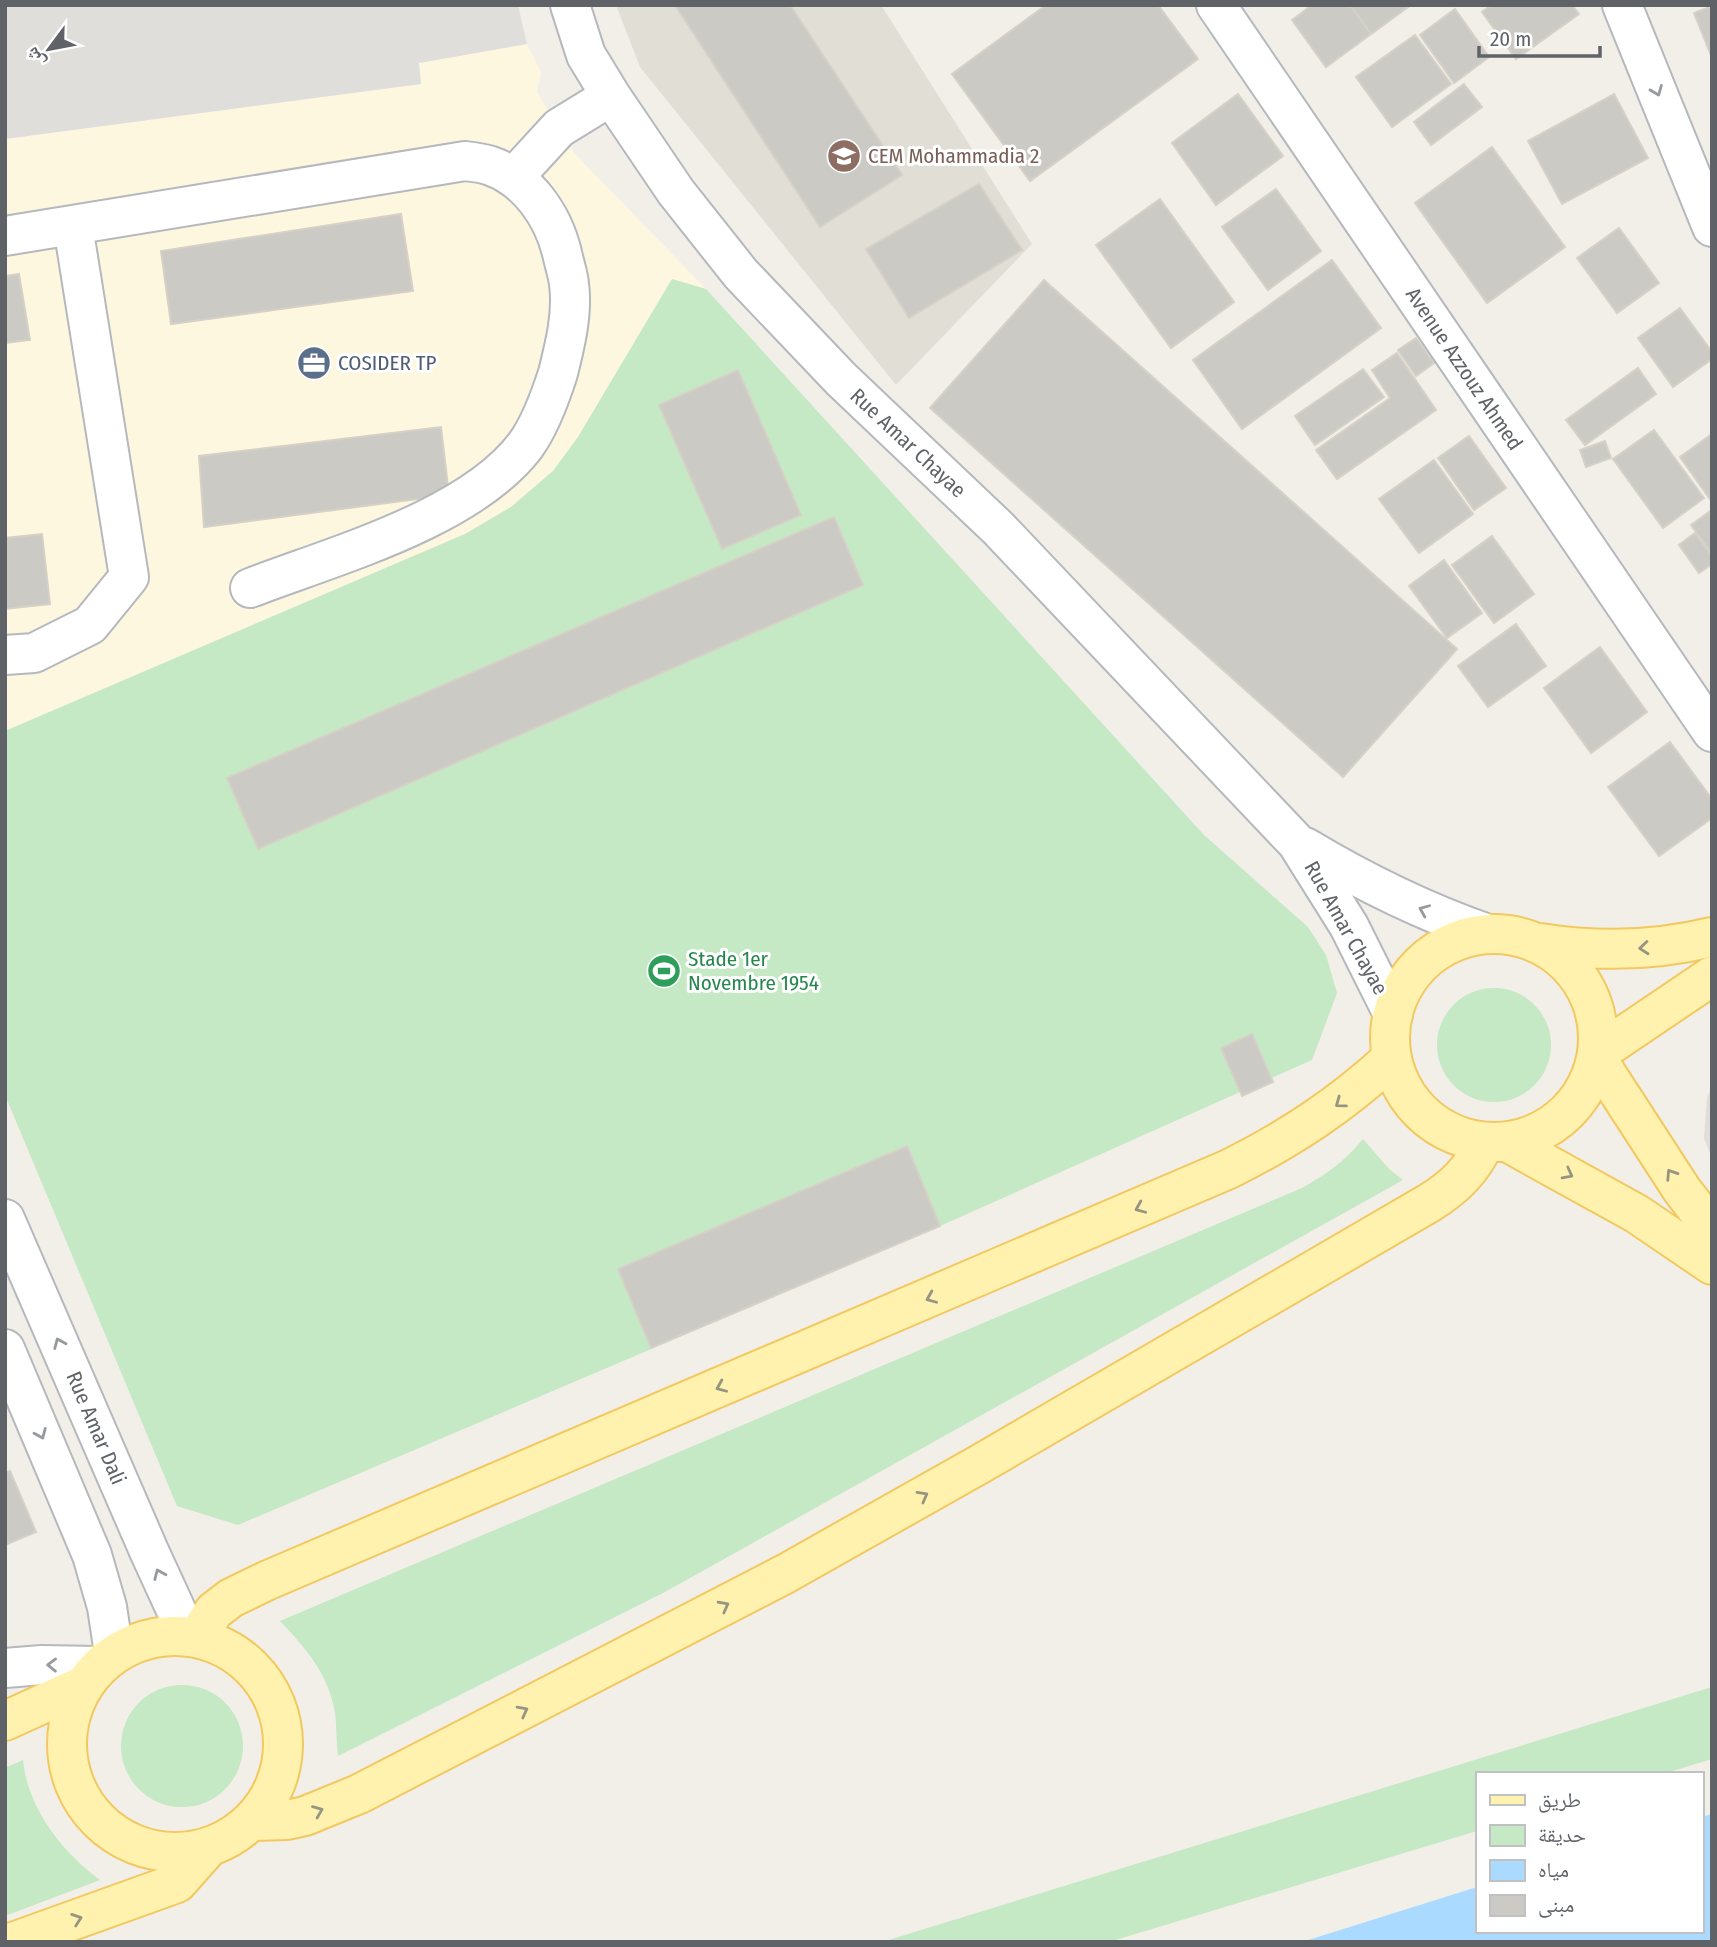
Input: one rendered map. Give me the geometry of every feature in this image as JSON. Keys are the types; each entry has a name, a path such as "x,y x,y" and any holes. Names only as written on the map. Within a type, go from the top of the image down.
{"main road":[{"path":"1533,942 1554,953 1571,968 1585,986 1594,1007 1598,1029 1597,1056 1591,1080 1580,1099 1548,1128 1528,1137 1496,1142 1463,1138 1443,1129 1409,1099 1392,1058 1390,1036 1400,993 1412,974 1427,958 1467,937 1488,934 1511,935 1533,942 1577,949 1618,950 1664,946 1712,937"},
{"path":"1597,1056 1712,976"},
{"path":"1597,1056 1682,1190 1712,1229"},
{"path":"193,1637 214,1611 231,1598 266,1581 1229,1169 1274,1147 1316,1121 1356,1091 1392,1058"},
{"path":"1496,1142 1637,1214 1712,1265"},
{"path":"251,1821 287,1820 305,1816 359,1794 785,1574 1450,1191 1476,1160 1496,1142"},
{"path":"5,1721 99,1668 137,1642 162,1636 193,1637 222,1646 244,1660 262,1679 275,1701 283,1726 284,1752 279,1778 268,1801 251,1821 231,1837 208,1847 184,1852 160,1851 137,1845 116,1834 97,1818 82,1800 72,1777 68,1730 74,1706 99,1668"},
{"path":"13,1942 177,1883 208,1847"}],"street":[{"name":"Rue Amar Chayae","path":"570,5 586,55 611,96 676,192 741,274 841,379 998,528 1297,843 1349,926 1373,969 1393,1014"},
{"name":"Avenue Azzouz Ahmed","path":"1216,5 1712,732"},
{"path":"1622,5 1712,228"},
{"path":"514,177 559,128 611,96"},
{"path":"5,236 466,161 491,166 514,177 533,194 560,247 570,286 567,340 552,394 526,445 488,484 455,504 406,528 250,588"},
{"path":"5,655 34,653 90,625 129,577 73,226"},
{"name":"Rue Amar Chayae","path":"1297,843 1390,895 1488,934"},
{"name":"Rue Amar Dali","path":"5,1219 138,1525 193,1637"},
{"path":"5,1668 42,1665 99,1668 107,1607 92,1555 6,1354"}],"shaded area":[{"path":"5,5 518,5 527,44 419,63 421,84 5,139"},
{"name":"CEM Mohammadia 2","path":"616,5 881,5 1032,244 896,385 640,67"},
{"name":"COSIDER TP","path":"527,44 541,72 537,92 575,154 706,289 671,280 578,437 553,471 511,507 465,534 5,731 5,139 421,84 419,63"},
{"path":"1712,1085 1712,1159 1704,1138 1707,1098"}],"green space":[{"name":"Stade 1er Novembre 1954","path":"672,279 706,289 1204,835 1308,927 1326,955 1337,993 1312,1060 940,1226 238,1525 177,1506 5,1095 5,731 465,534 511,507 553,471 578,437"},
{"path":"1494,988 1516,993 1534,1005 1546,1023 1551,1045 1546,1067 1534,1085 1516,1097 1494,1102 1472,1097 1454,1085 1442,1067 1437,1045 1442,1023 1454,1005 1472,993"},
{"path":"1363,1139 1389,1169 1403,1180 663,1593 338,1756 335,1713 328,1686 299,1641 280,1621 1302,1188 1335,1167"},
{"path":"182,1685 205,1690 225,1703 238,1723 243,1746 238,1769 225,1789 205,1802 182,1807 159,1802 139,1789 126,1769 121,1746 126,1723 139,1703 159,1690"},
{"path":"1712,1687 1712,1759 1670,1772 1476,1772 1476,1831 1109,1942 882,1942"},
{"path":"23,1760 32,1795 49,1828 60,1843 100,1880 5,1916 5,1768"}],"water":[{"path":"1712,1814 1712,1942 1302,1942 1476,1887 1476,1933 1703,1933 1703,1816"}],"building":[{"path":"675,5 790,5 902,175 820,227"},
{"path":"1046,5 1158,5 1198,59 1030,181 952,74"},
{"path":"1312,5 1350,5 1371,34 1326,67 1292,20"},
{"path":"1350,5 1411,5 1371,34"},
{"path":"1491,5 1572,5 1579,14 1516,59 1482,12"},
{"path":"1712,6 1712,58 1694,13"},
{"path":"1455,9 1489,57 1454,83 1420,35"},
{"path":"1415,35 1451,84 1392,127 1356,77"},
{"path":"1464,84 1482,107 1431,145 1414,122"},
{"path":"1238,94 1283,156 1216,205 1172,143"},
{"path":"1614,94 1648,158 1562,204 1528,141"},
{"path":"1492,147 1565,247 1487,303 1415,203"},
{"path":"979,184 1022,250 909,318 866,249"},
{"path":"1276,189 1321,251 1268,290 1222,227"},
{"path":"1160,199 1234,302 1171,348 1096,245"},
{"path":"401,214 413,291 171,324 161,251"},
{"path":"1619,228 1659,283 1617,313 1577,258"},
{"path":"1332,260 1381,328 1242,429 1193,360"},
{"path":"19,274 30,340 5,343 5,276"},
{"path":"1044,280 1457,649 1343,777 930,408"},
{"path":"1680,308 1712,352 1712,359 1673,387 1638,338"},
{"path":"1416,338 1434,363 1416,376 1398,350"},
{"path":"1397,353 1436,410 1337,479 1316,450 1390,398 1372,370"},
{"path":"1638,368 1656,394 1585,445 1566,420"},
{"path":"1363,369 1384,397 1315,445 1295,416"},
{"path":"738,370 801,515 722,549 659,405"},
{"path":"441,427 449,495 204,527 199,456"},
{"path":"1654,430 1704,498 1663,528 1613,459"},
{"path":"1712,434 1712,502 1680,457"},
{"path":"1469,436 1506,488 1474,510 1438,458"},
{"path":"1605,441 1611,458 1586,467 1580,450"},
{"path":"1434,460 1473,514 1419,553 1379,499"},
{"path":"1712,510 1712,554 1691,525"},
{"path":"834,517 863,585 258,849 227,778"},
{"path":"1695,533 1712,556 1712,564 1699,573 1679,545"},
{"path":"42,534 50,604 5,609 5,538"},
{"path":"1492,536 1534,594 1494,623 1452,565"},
{"path":"1444,560 1482,613 1447,638 1409,586"},
{"path":"1516,624 1546,666 1488,707 1458,666"},
{"path":"1600,647 1647,712 1591,753 1544,688"},
{"path":"1670,742 1712,799 1712,818 1659,856 1608,787"},
{"path":"1252,1034 1273,1082 1242,1096 1221,1048"},
{"path":"907,1146 940,1226 651,1348 618,1269"},
{"path":"10,1471 36,1532 5,1545 5,1473"}],"place":[{"name":"CEM Mohammadia 2","path":"844,156"},
{"name":"COSIDER TP","path":"314,363"},
{"name":"Stade 1er Novembre 1954","path":"664,971"}]}
